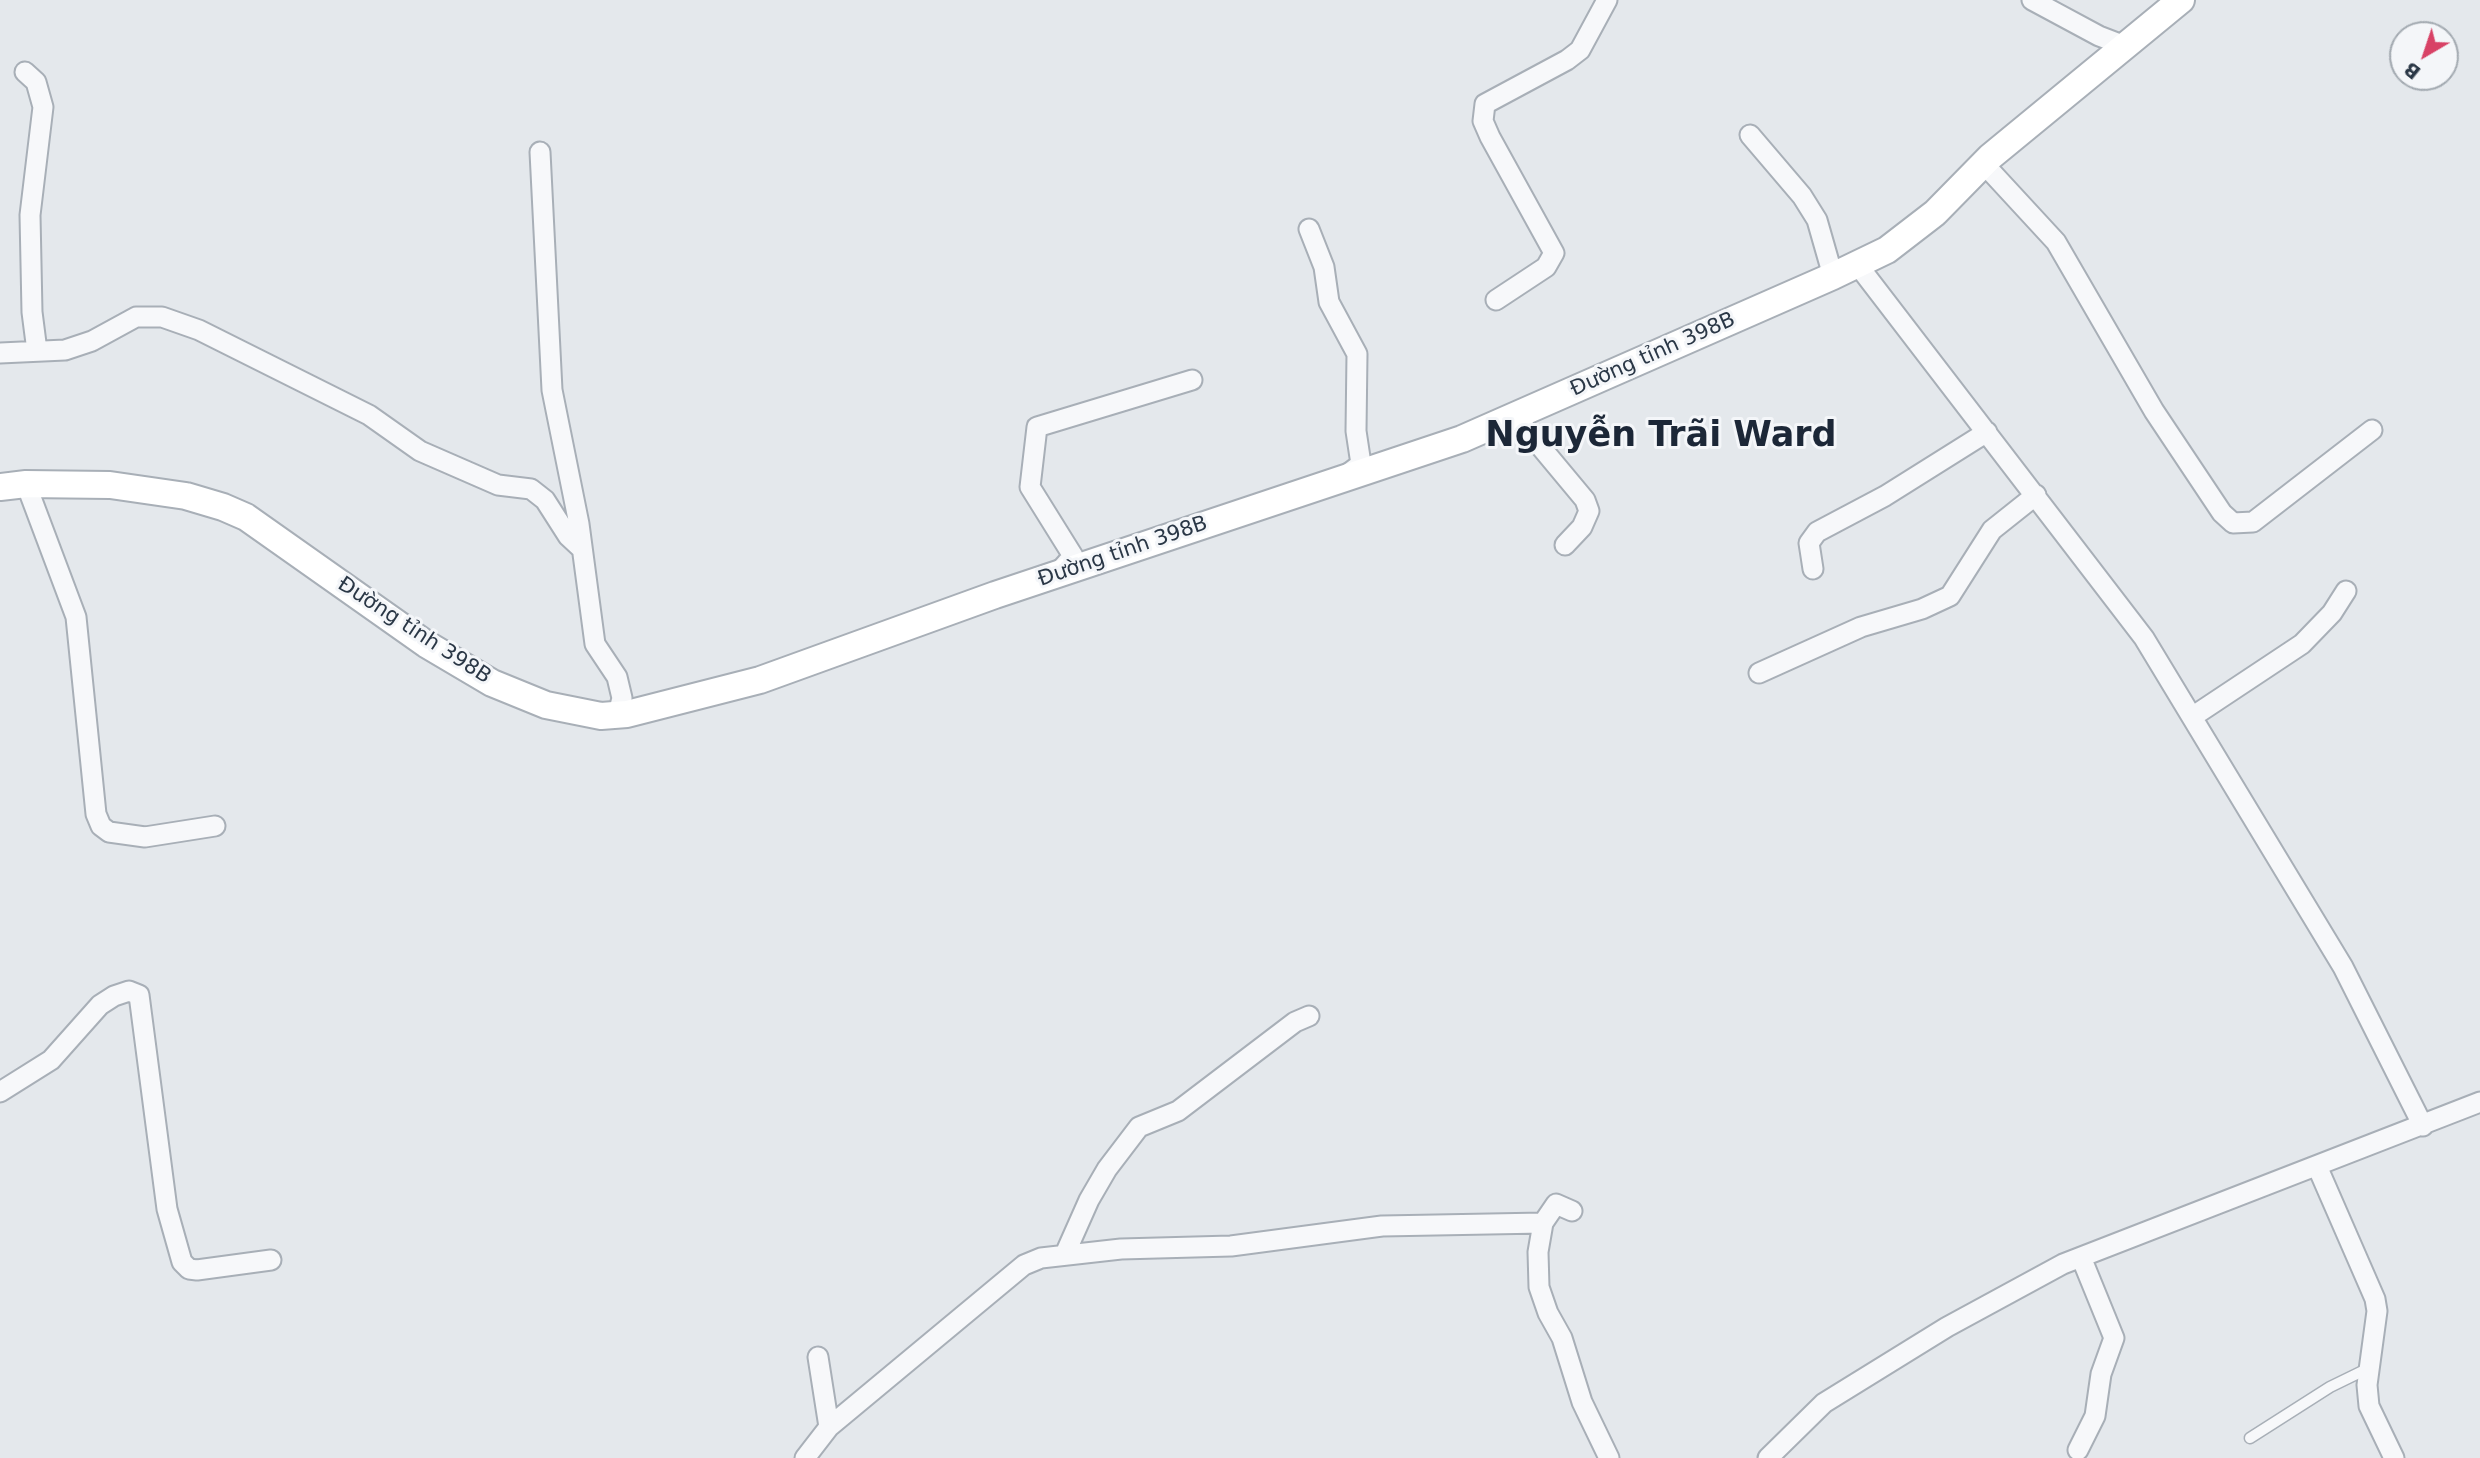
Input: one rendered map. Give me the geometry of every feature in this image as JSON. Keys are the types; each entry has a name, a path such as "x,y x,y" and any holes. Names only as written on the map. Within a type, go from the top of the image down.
{"main road":[{"name":"Đường tỉnh 398B","path":"13,486 110,485 186,496 223,507 246,517 426,644 492,683 546,705 601,716 618,715 760,680 1056,575 1462,439 1833,276 1887,250 1935,213 1984,164 2181,0"}],"street":[{"path":"1496,300 1546,267 1554,253 1490,137 1483,121 1485,104 1495,96 1567,60 1580,50 1607,0"},
{"path":"2032,0 2099,36 2125,46"},
{"path":"25,72 36,82 43,107 30,215 32,312 37,351"},
{"path":"1750,135 1796,188 1817,219 1833,276"},
{"path":"540,152 552,390 582,549 595,644 617,677 622,698 618,715"},
{"path":"1984,164 2056,242 2154,411 2222,513 2233,523 2253,522 2372,430"},
{"path":"1309,229 1324,267 1329,302 1357,354 1356,431 1361,464 1342,479"},
{"path":"1857,264 2144,638 2356,989 2423,1126"},
{"path":"0,353 65,350 92,341 136,317 162,317 199,330 369,415 420,451 498,485 531,489 545,500 568,536 582,549"},
{"path":"1056,575 1073,556 1030,487 1038,427 1192,380"},
{"path":"1515,415 1585,500 1589,511 1582,527 1565,545"},
{"path":"1813,569 1809,543 1817,532 1885,496 1987,432"},
{"path":"13,486 76,617 96,814 101,826 109,832 145,837 215,826"},
{"path":"1759,673 1861,627 1922,609 1950,596 1992,530 2036,495"},
{"path":"2192,717 2302,643 2332,613 2346,591"},
{"path":"0,1092 51,1060 100,1005 129,991 139,995 167,1209 182,1262 188,1269 197,1270 271,1260"},
{"path":"1065,1254 1076,1225 1107,1169 1139,1127 1178,1111 1295,1022 1310,1016"},
{"path":"1768,1458 1824,1403 1873,1371 1947,1327 2081,1257 2480,1102"},
{"path":"2317,1166 2375,1299 2377,1311 2367,1385 2369,1405 2394,1458"},
{"path":"1572,1211 1556,1204 1543,1223 1538,1252 1539,1287 1548,1313 1562,1338 1582,1402 1609,1458"},
{"path":"805,1458 829,1427 1024,1265 1041,1258 1121,1249 1231,1246 1382,1226 1543,1223"},
{"path":"2078,1450 2095,1416 2101,1374 2114,1338 2081,1257"},
{"path":"818,1357 829,1427"}],"lane":[{"path":"2250,1438 2330,1387 2371,1367"}],"district":[{"name":"Nguyễn Trãi Ward","path":"1661,437"}]}
